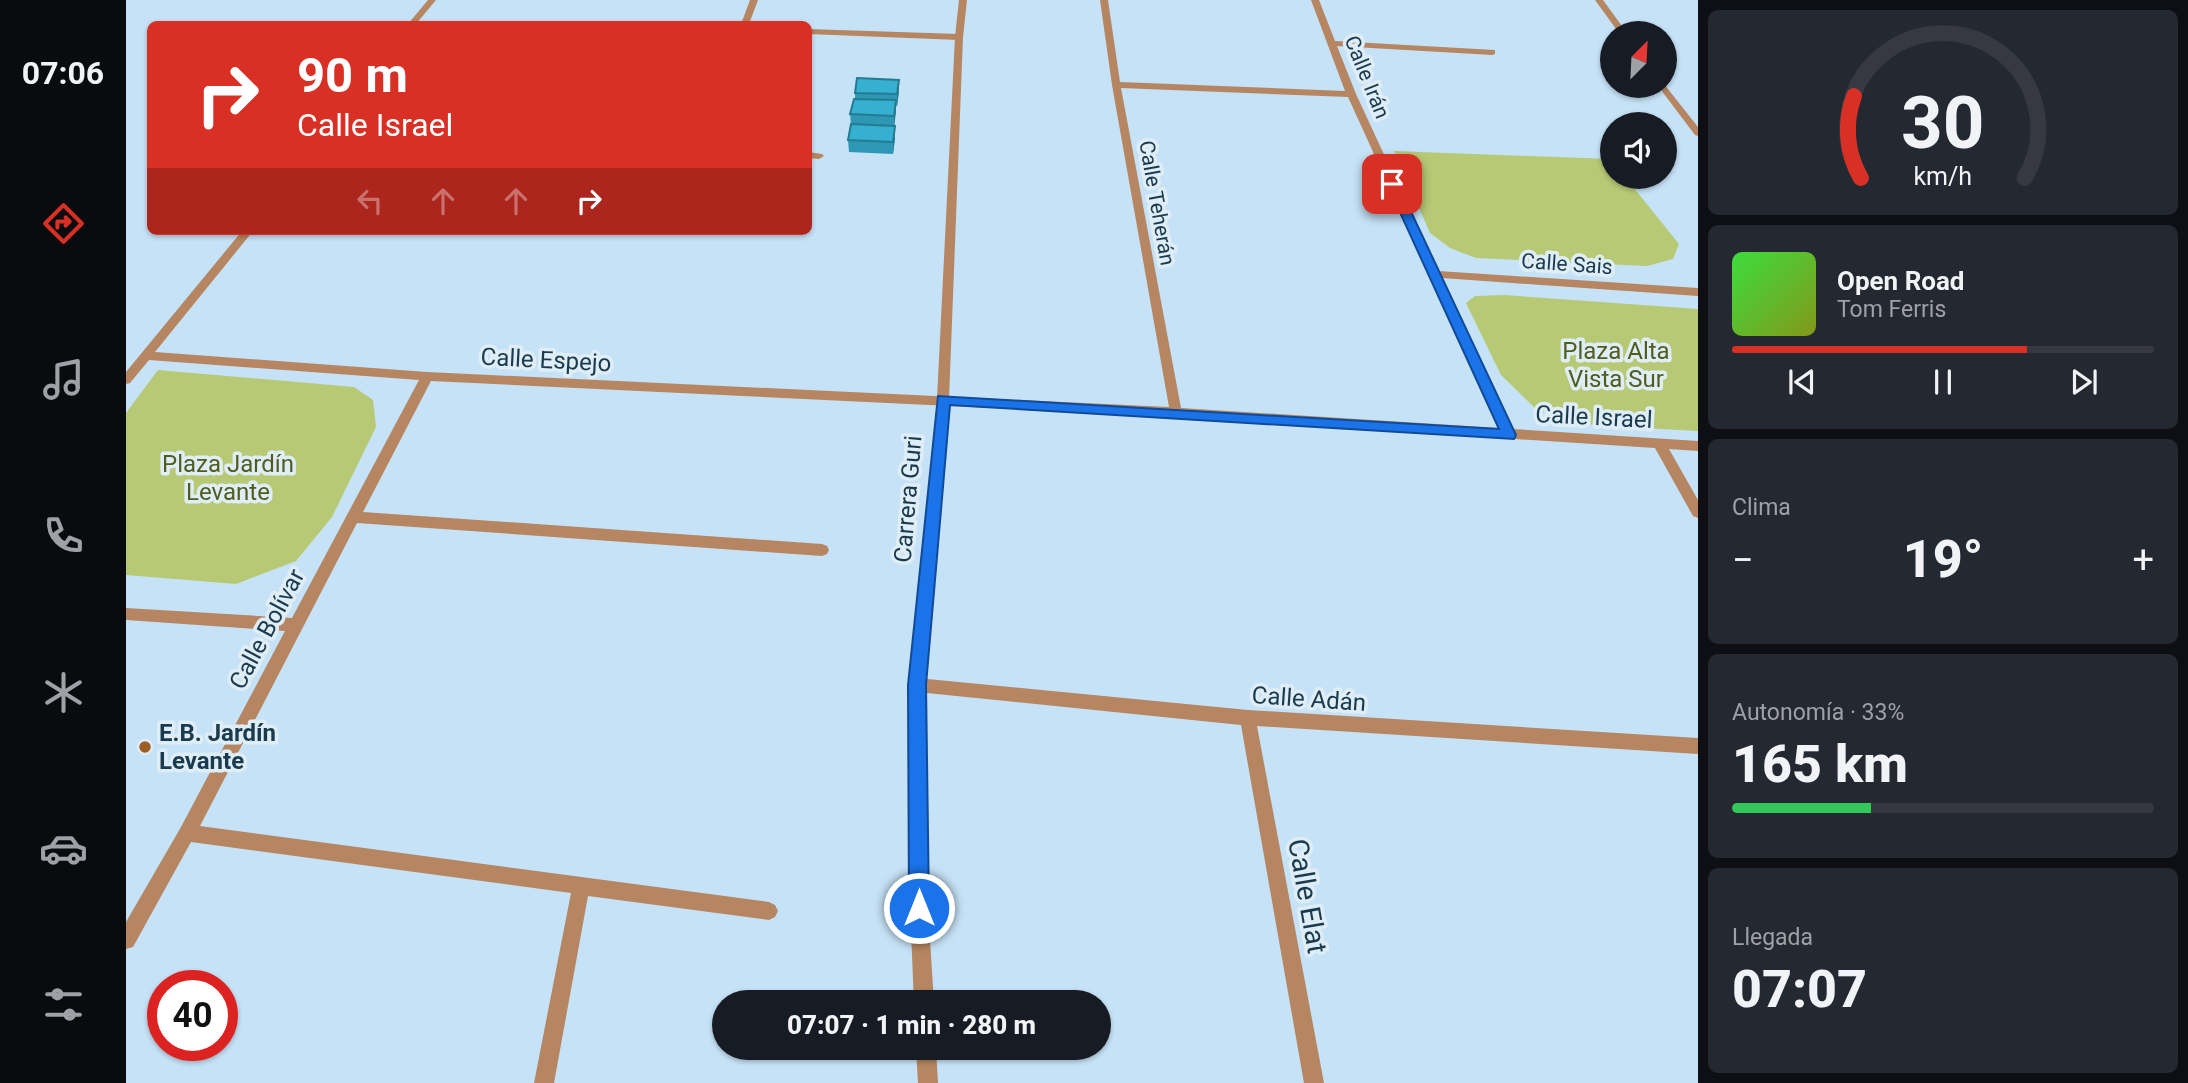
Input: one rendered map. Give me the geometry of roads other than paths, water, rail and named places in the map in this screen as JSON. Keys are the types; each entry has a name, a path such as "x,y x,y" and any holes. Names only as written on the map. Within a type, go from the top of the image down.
{"street":[{"path":"414,21 432,0"},
{"path":"746,21 754,0"},
{"name":"Carrera Guri","path":"923,990 919,908 917,685 943,399 959,37 963,0"},
{"name":"Calle Teherán","path":"1104,0 1116,85 1176,412"},
{"name":"Calle Irán","path":"1315,0 1351,94 1509,435"},
{"path":"1599,0 1614,21"},
{"path":"812,31 959,37"},
{"path":"1332,43 1492,52"},
{"path":"1116,85 1351,94"},
{"path":"1671,98 1698,134"},
{"path":"126,380 245,235"},
{"name":"Calle Sais","path":"1434,274 1698,292"},
{"name":"Calle Espejo","path":"147,356 427,376 943,399"},
{"name":"Calle Bolívar","path":"126,940 187,833 427,376"},
{"name":"Calle Israel","path":"943,399 1698,446"},
{"path":"1659,443 1698,512"},
{"path":"352,517 822,550"},
{"path":"126,614 295,625"},
{"name":"Calle Adán","path":"917,685 1248,718 1698,746"},
{"name":"Calle Elat","path":"1248,718 1314,1083"},
{"path":"187,833 769,911"},
{"path":"544,1083 581,887"},
{"path":"927,1060 928,1083"}],"place":[{"name":"E.B. Jardín Levante","path":"145,747"}],"park label":[{"name":"Plaza Alta Vista Sur","path":"1616,365"},
{"name":"Plaza Jardín Levante","path":"228,478"}]}
